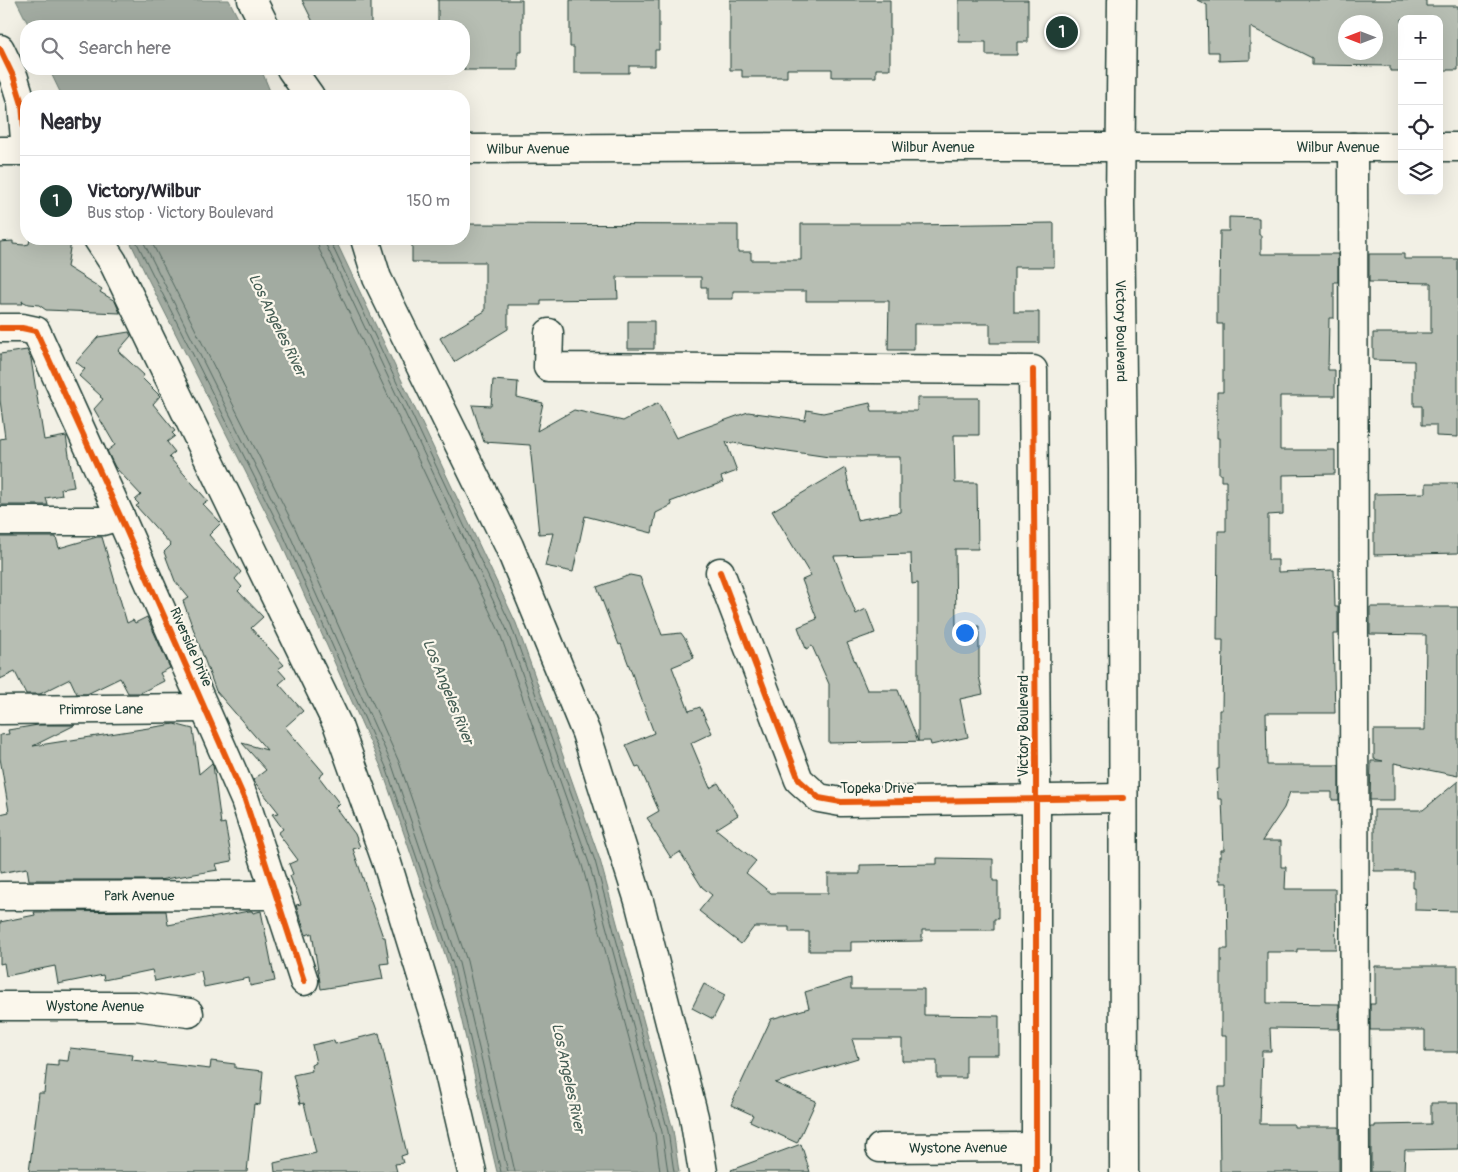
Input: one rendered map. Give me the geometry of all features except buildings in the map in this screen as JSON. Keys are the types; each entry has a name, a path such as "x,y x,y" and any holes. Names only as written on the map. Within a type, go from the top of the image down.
{"street":[{"path":"252,0 262,20"},
{"name":"Victory Boulevard","path":"1122,0 1124,1172"},
{"path":"0,49 14,78 20,98"},
{"path":"296,75 306,90"},
{"path":"1353,147 1355,1172"},
{"name":"Wilbur Avenue","path":"470,149 1398,147"},
{"path":"1443,147 1458,147"},
{"path":"0,151 20,151"},
{"path":"102,245 113,262 338,726 387,863 440,1035 472,1172"},
{"path":"367,245 377,278 509,546 586,732 639,901 694,1117 703,1172"},
{"name":"Riverside Drive","path":"0,328 22,328 36,331 245,800 304,981"},
{"name":"Victory Boulevard","path":"549,334 548,367 1033,370 1036,1159"},
{"path":"0,521 102,521 120,516"},
{"name":"Topeka Drive","path":"720,572 799,780 819,798 841,802 1124,798"},
{"name":"Primrose Lane","path":"0,710 203,708"},
{"name":"Park Avenue","path":"0,896 276,895"},
{"name":"Wystone Avenue","path":"0,1006 135,1006 189,1013"},
{"name":"Wystone Avenue","path":"880,1148 1036,1159"}],"water":[{"path":"16,0 229,0 239,20 26,20"},
{"path":"52,75 263,75 270,90 59,90"},
{"name":"Los Angeles River","path":"132,245 338,245 516,623 600,860 673,1130 679,1172 497,1172 449,966 382,769 278,536"}],"cycle path":[{"path":"0,49 14,78 20,98"},
{"path":"0,328 22,328 36,331 245,800 304,981"},
{"path":"1033,370 1036,764 1036,1172"},
{"path":"720,572 799,780 819,798 841,802 1123,798"}],"place":[{"name":"Victory/Wilbur","path":"1062,32"}]}
